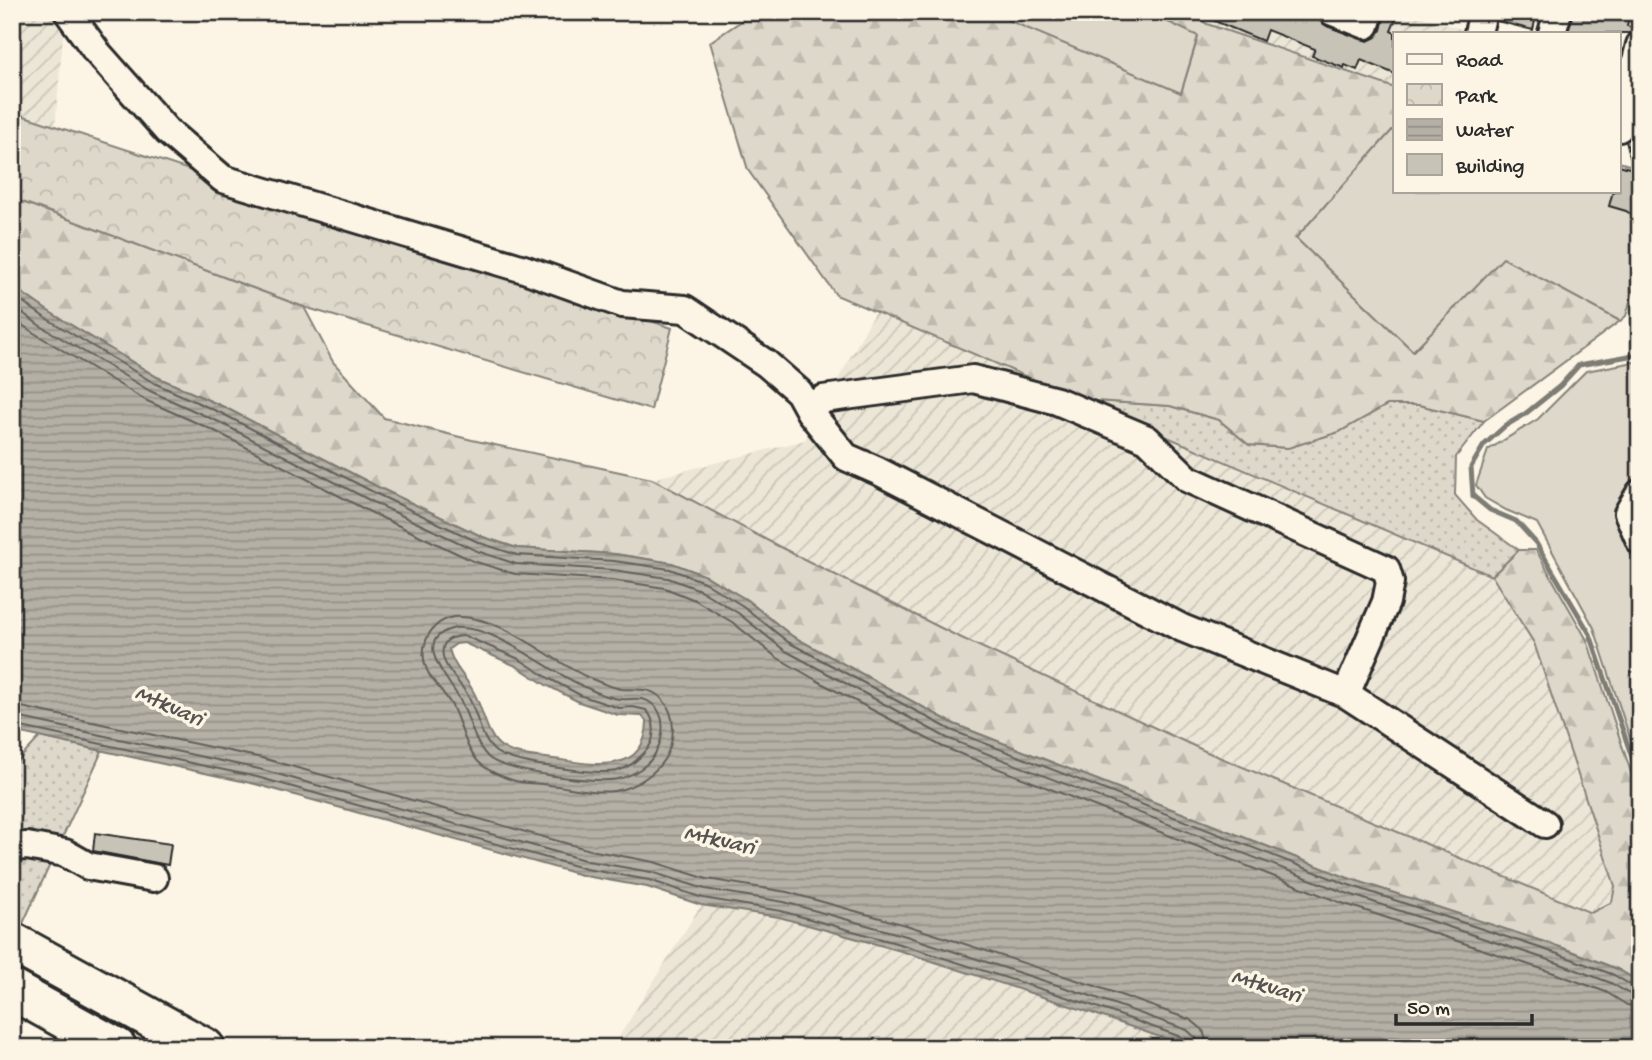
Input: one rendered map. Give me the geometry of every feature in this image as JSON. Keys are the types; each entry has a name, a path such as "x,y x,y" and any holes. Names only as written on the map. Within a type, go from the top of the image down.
{"highway":[{"path":"12,943 205,1048"},
{"path":"12,990 117,1048"}],"street":[{"path":"68,12 97,52 167,131 223,179 524,269 622,304 685,309 767,364 799,392 810,412 846,457 1182,628 1346,694 1545,824"},
{"path":"1333,12 1366,25 1370,12"},
{"path":"1478,32 1483,12"},
{"path":"1552,32 1558,12"},
{"path":"1620,124 1640,45"},
{"path":"810,412 823,399 973,379 1058,401 1147,439 1188,479 1386,569 1390,582 1386,602 1346,694"},
{"path":"1640,493 1628,513 1640,541"},
{"path":"12,847 27,846 65,853 88,866 154,878"}],"shaded area":[{"path":"12,12 65,12 55,127 12,112"},
{"path":"1190,12 1308,12 1365,34 1372,12 1407,12 1470,32 1393,32 1393,87 1207,23"},
{"path":"875,312 1492,576 1534,643 1615,886 1612,902 1591,913 1207,752 953,634 652,479 805,440"},
{"path":"701,905 779,917 901,951 1191,1048 612,1048"}],"green space":[{"path":"755,12 989,12 1181,93 1198,37 1147,12 1190,12 1207,24 1393,87 1393,129 1296,238 1413,351 1503,257 1620,321 1484,421 1419,405 1387,405 1339,432 1288,448 1249,445 1219,420 1170,406 1081,400 836,295 748,170 710,42"},
{"path":"989,12 1147,12 1198,36 1181,93"},
{"path":"12,112 672,328 651,410 304,307 12,198"},
{"path":"1393,129 1393,192 1620,192 1620,162 1640,168 1640,266 1626,316 1620,321 1503,258 1413,351 1296,238"},
{"path":"12,198 304,307 333,362 384,418 652,479 953,634 1207,752 1591,913 1612,902 1615,886 1534,643 1492,576 1519,550 1536,550 1587,640 1640,799 1640,982 1617,969 1563,948 1348,878 954,724 792,636 747,600 706,576 672,563 615,554 517,548 483,537 382,489 226,408 157,377 12,286"},
{"path":"1640,361 1640,769 1594,628 1537,523 1485,498 1476,485 1488,450 1538,419 1586,371"},
{"path":"1081,400 1170,406 1219,420 1249,445 1287,448 1339,432 1387,405 1419,405 1484,421 1456,457 1455,495 1477,520 1519,550 1492,576"},
{"path":"40,737 102,751 20,930 12,925 12,767"}],"water":[{"name":"Mtkvari","path":"12,286 157,377 226,408 382,489 483,537 517,548 615,554 672,563 706,576 747,600 792,636 954,724 1348,878 1563,948 1617,969 1640,982 1640,1048 1191,1048 901,951 779,917 701,905 647,887 585,876 255,784 12,731","holes":["464,643 516,666 579,702 618,715 642,716 647,722 644,740 637,752 614,763 599,764 527,756 502,747 488,729 476,698 453,661 449,649"]}],"building":[{"path":"1193,12 1318,12 1320,21 1327,26 1368,41 1376,37 1381,30 1385,14 1397,16 1391,31 1393,73 1361,60 1357,70 1345,65 1344,68 1312,56 1315,49 1267,30 1263,41"},
{"path":"1498,12 1537,12 1533,30 1497,21"},
{"path":"1573,12 1601,19 1603,12 1630,12 1627,26 1637,30 1630,33 1568,32"},
{"path":"1640,110 1640,220 1626,211 1609,206 1613,192 1620,192 1620,165 1633,169 1626,141 1634,132"},
{"path":"95,833 171,844 168,865 93,851"}],"waterway":[{"path":"1640,354 1579,365 1560,386 1505,426 1484,445 1471,467 1473,496 1490,510 1516,521 1536,543 1590,634 1640,781"}]}
